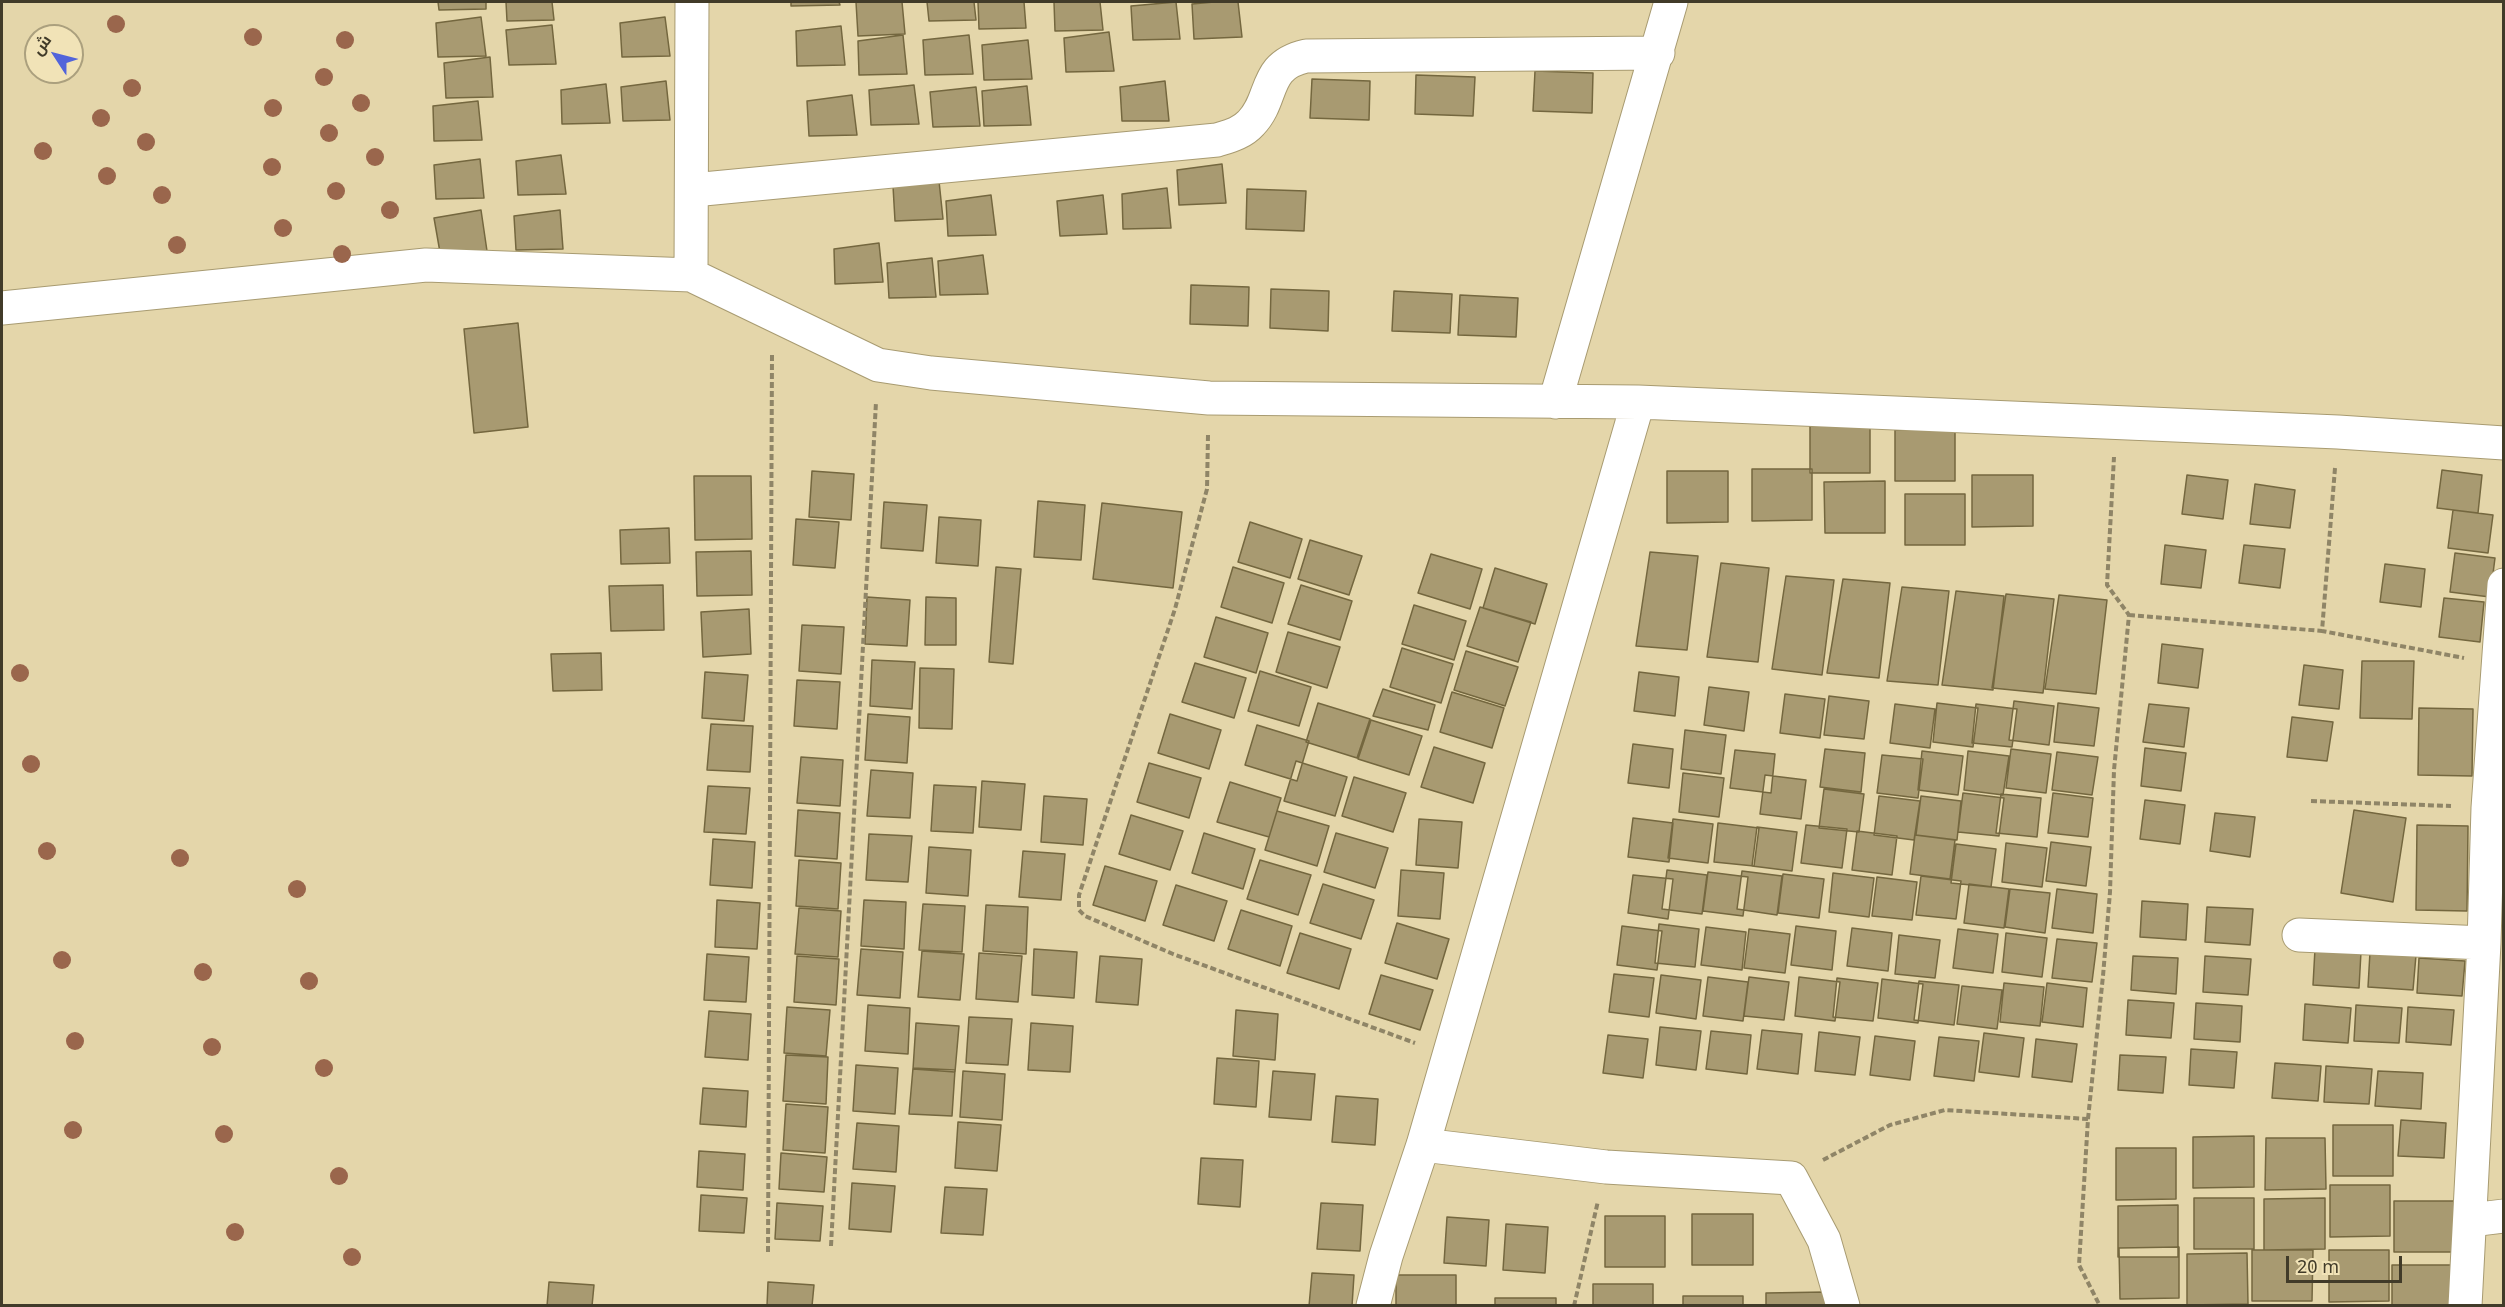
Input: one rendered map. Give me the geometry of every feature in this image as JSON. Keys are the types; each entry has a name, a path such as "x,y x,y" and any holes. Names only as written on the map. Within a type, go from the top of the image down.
{"street":[{"path":"691,275 692,2"},
{"path":"1555,402 1671,2"},
{"path":"693,190 1217,140 1235,135 1252,122 1278,70 1291,60 1306,56 1658,52"},
{"path":"2,308 426,265 691,275 878,364 942,374 1209,398 1638,402 2338,432 2504,443"},
{"path":"1373,1305 1386,1256 1423,1145 1638,402"},
{"path":"2464,1305 2471,1220 2488,808 2501,664 2504,585"},
{"path":"2299,935 2484,943"},
{"path":"1423,1145 1606,1167 1791,1178 1824,1240 1843,1305"},
{"path":"2471,1220 2504,1216"}],"path":[{"path":"768,1252 772,314"},
{"path":"831,1246 878,364"},
{"path":"1209,398 1207,489 1175,609 1079,895 1079,910 1085,916 1173,954 1449,1055"},
{"path":"2100,1305 2079,1265 2088,1119 2110,892 2114,770 2129,615 2107,585 2115,423"},
{"path":"2322,631 2338,432"},
{"path":"2129,615 2322,631 2501,664"},
{"path":"2311,801 2488,808"},
{"path":"1791,1178 1890,1125 1945,1110 2088,1119"},
{"path":"1574,1305 1606,1167"}],"building":[{"path":"438,2 486,2 486,9 439,10"},
{"path":"506,2 552,2 554,20 507,21"},
{"path":"791,2 839,2 840,5 791,6"},
{"path":"856,2 902,2 905,34 858,36"},
{"path":"927,2 974,2 976,20 929,21"},
{"path":"978,2 1024,2 1026,28 979,29"},
{"path":"1054,2 1100,2 1103,30 1055,31"},
{"path":"1176,2 1180,39 1133,40 1131,6"},
{"path":"1238,2 1242,37 1194,39 1192,4"},
{"path":"481,17 486,56 438,57 436,23"},
{"path":"665,17 670,56 622,57 620,23"},
{"path":"552,25 556,64 509,65 506,30"},
{"path":"841,26 845,65 797,66 796,31"},
{"path":"1109,32 1114,71 1066,72 1064,38"},
{"path":"903,35 907,74 859,75 858,41"},
{"path":"969,35 973,74 925,75 923,40"},
{"path":"1028,40 1032,79 984,80 982,45"},
{"path":"490,57 493,97 446,98 444,63"},
{"path":"1535,71 1593,73 1592,113 1533,111"},
{"path":"1416,75 1475,77 1473,116 1415,114"},
{"path":"1312,79 1370,81 1369,120 1310,118"},
{"path":"666,81 670,120 623,121 621,87"},
{"path":"1165,81 1169,121 1122,121 1120,87"},
{"path":"606,84 610,123 562,124 561,90"},
{"path":"914,85 919,124 871,125 869,90"},
{"path":"1027,86 1031,125 984,126 982,91"},
{"path":"976,87 980,126 933,127 930,92"},
{"path":"852,95 857,135 809,136 807,101"},
{"path":"478,101 482,140 434,141 433,106"},
{"path":"561,155 566,194 518,195 516,161"},
{"path":"480,159 484,198 436,199 434,165"},
{"path":"1222,164 1226,203 1179,205 1177,170"},
{"path":"939,181 943,219 895,221 893,186"},
{"path":"1167,188 1171,228 1123,229 1122,194"},
{"path":"1247,189 1306,191 1304,231 1246,229"},
{"path":"991,195 996,235 948,236 946,201"},
{"path":"1103,195 1107,234 1060,236 1057,201"},
{"path":"481,210 487,251 441,258 434,218"},
{"path":"560,210 563,249 516,250 514,216"},
{"path":"879,243 883,282 835,284 834,249"},
{"path":"983,255 988,294 940,295 938,261"},
{"path":"932,258 936,297 889,298 887,263"},
{"path":"1191,285 1249,287 1248,326 1190,324"},
{"path":"1271,289 1329,291 1328,331 1270,328"},
{"path":"1394,291 1452,294 1450,333 1392,331"},
{"path":"1460,295 1518,298 1516,337 1458,335"},
{"path":"518,323 528,427 474,433 464,329"},
{"path":"1810,422 1870,422 1870,473 1810,473"},
{"path":"1895,430 1955,430 1955,481 1895,481"},
{"path":"1752,469 1812,469 1812,520 1752,521"},
{"path":"2442,470 2482,475 2478,513 2437,508"},
{"path":"812,471 854,474 851,520 809,517"},
{"path":"1667,471 1728,471 1728,522 1667,523"},
{"path":"1972,475 2033,475 2033,526 1972,527"},
{"path":"2187,475 2228,480 2223,519 2182,514"},
{"path":"694,476 751,476 752,539 695,540"},
{"path":"1885,481 1885,533 1825,533 1824,482"},
{"path":"2255,484 2295,490 2290,528 2250,524"},
{"path":"1905,494 1965,494 1965,545 1905,545"},
{"path":"1038,501 1085,505 1081,560 1034,557"},
{"path":"884,502 927,505 923,551 881,548"},
{"path":"1102,503 1182,512 1173,588 1093,579"},
{"path":"2453,510 2493,515 2488,553 2448,548"},
{"path":"939,517 981,520 978,566 936,563"},
{"path":"796,519 839,522 835,568 793,565"},
{"path":"1250,522 1302,539 1290,578 1238,562"},
{"path":"669,528 670,563 621,564 620,530"},
{"path":"1310,540 1362,556 1349,595 1298,579"},
{"path":"2165,545 2206,550 2201,588 2161,584"},
{"path":"2244,545 2285,549 2280,588 2239,583"},
{"path":"751,551 752,595 697,596 696,552"},
{"path":"1650,552 1698,556 1687,650 1636,646"},
{"path":"2455,553 2495,558 2490,597 2450,592"},
{"path":"1431,554 1482,569 1470,609 1418,593"},
{"path":"1721,563 1769,568 1758,662 1707,657"},
{"path":"2385,564 2425,569 2421,607 2380,602"},
{"path":"996,567 1021,569 1013,664 989,662"},
{"path":"1233,567 1284,583 1272,623 1221,607"},
{"path":"1495,568 1547,584 1535,624 1483,608"},
{"path":"1786,576 1834,580 1822,675 1772,669"},
{"path":"1843,579 1890,583 1879,678 1827,673"},
{"path":"663,585 664,630 611,631 609,586"},
{"path":"1301,585 1352,601 1340,640 1288,624"},
{"path":"1902,587 1949,591 1938,685 1887,681"},
{"path":"1956,591 2004,596 1993,690 1942,685"},
{"path":"2006,594 2054,599 2043,693 1992,688"},
{"path":"2059,595 2107,600 2096,694 2045,689"},
{"path":"867,597 910,600 907,646 865,644"},
{"path":"926,597 956,598 956,645 925,645"},
{"path":"2444,598 2484,602 2480,642 2439,637"},
{"path":"1414,605 1466,621 1454,660 1402,644"},
{"path":"1480,607 1531,622 1518,662 1467,646"},
{"path":"749,609 751,654 703,657 701,612"},
{"path":"1216,617 1268,633 1256,673 1204,657"},
{"path":"802,625 844,627 841,674 799,671"},
{"path":"1288,632 1340,647 1327,688 1276,672"},
{"path":"2162,644 2203,649 2198,688 2158,683"},
{"path":"1402,648 1453,664 1441,703 1390,687"},
{"path":"1466,651 1518,667 1505,706 1454,690"},
{"path":"601,653 602,690 553,691 551,654"},
{"path":"872,660 915,662 912,709 870,706"},
{"path":"2362,661 2414,661 2412,719 2360,718"},
{"path":"1195,663 1246,678 1234,718 1182,702"},
{"path":"2304,665 2343,670 2339,709 2299,705"},
{"path":"920,668 954,669 952,729 919,728"},
{"path":"1260,671 1311,687 1299,726 1248,711"},
{"path":"705,672 748,675 744,721 702,718"},
{"path":"1639,672 1679,677 1675,716 1634,711"},
{"path":"797,680 840,682 837,729 794,726"},
{"path":"1709,687 1749,692 1744,731 1704,725"},
{"path":"1383,689 1435,705 1428,730 1373,716"},
{"path":"1452,692 1504,708 1492,748 1440,732"},
{"path":"1785,694 1825,699 1820,738 1780,733"},
{"path":"1829,696 1869,701 1864,739 1824,735"},
{"path":"2014,701 2054,706 2049,745 2009,740"},
{"path":"1318,703 1370,719 1357,758 1306,742"},
{"path":"1937,703 1978,708 1973,747 1933,742"},
{"path":"2058,703 2099,708 2094,746 2054,742"},
{"path":"1895,704 1935,709 1930,748 1890,743"},
{"path":"1976,704 2017,709 2012,747 1972,743"},
{"path":"2149,704 2189,708 2184,747 2143,742"},
{"path":"2419,708 2473,709 2472,776 2418,775"},
{"path":"868,714 910,717 907,763 865,760"},
{"path":"1170,714 1221,730 1209,769 1158,753"},
{"path":"2292,717 2333,722 2327,761 2287,757"},
{"path":"1371,720 1422,736 1409,775 1358,759"},
{"path":"711,724 753,726 750,772 707,770"},
{"path":"1257,725 1309,741 1297,781 1245,765"},
{"path":"1685,730 1726,735 1721,774 1681,769"},
{"path":"1633,744 1673,749 1669,788 1628,783"},
{"path":"1434,747 1485,763 1473,803 1421,787"},
{"path":"2145,748 2186,753 2181,791 2141,786"},
{"path":"1825,749 1865,753 1861,792 1820,787"},
{"path":"2011,749 2051,754 2046,793 2006,788"},
{"path":"1735,750 1775,754 1771,793 1730,788"},
{"path":"1922,751 1963,756 1958,795 1918,790"},
{"path":"1968,751 2009,756 2003,795 1964,790"},
{"path":"2057,752 2098,757 2092,795 2052,790"},
{"path":"1882,755 1923,759 1918,798 1877,793"},
{"path":"801,757 843,760 840,806 797,803"},
{"path":"1296,761 1347,777 1335,816 1284,801"},
{"path":"1149,763 1201,778 1189,818 1137,802"},
{"path":"871,770 913,773 910,818 867,816"},
{"path":"1683,773 1724,778 1719,817 1679,812"},
{"path":"1765,775 1806,780 1801,819 1760,814"},
{"path":"1354,777 1406,793 1393,832 1342,816"},
{"path":"982,781 1025,784 1021,830 979,827"},
{"path":"1230,782 1281,798 1269,837 1217,822"},
{"path":"934,785 976,787 973,833 931,831"},
{"path":"708,786 750,788 746,834 704,832"},
{"path":"1824,789 1864,794 1859,832 1819,828"},
{"path":"1963,793 2004,798 1999,836 1958,832"},
{"path":"2053,793 2093,798 2088,837 2048,833"},
{"path":"2001,794 2041,798 2037,837 1996,833"},
{"path":"1044,796 1087,799 1083,845 1041,842"},
{"path":"1879,796 1920,801 1914,840 1874,835"},
{"path":"1921,796 1961,801 1957,840 1916,835"},
{"path":"2145,800 2185,805 2180,844 2140,839"},
{"path":"798,810 840,813 837,859 795,856"},
{"path":"2354,810 2406,818 2393,902 2341,893"},
{"path":"1277,811 1329,826 1317,866 1265,850"},
{"path":"2215,813 2255,817 2250,857 2210,851"},
{"path":"1131,815 1183,831 1170,870 1119,854"},
{"path":"1633,818 1673,823 1669,862 1628,857"},
{"path":"1419,819 1462,822 1458,868 1416,865"},
{"path":"1673,819 1713,824 1708,863 1668,858"},
{"path":"1718,823 1759,828 1754,866 1714,862"},
{"path":"1806,825 1847,829 1842,868 1801,863"},
{"path":"2417,825 2468,826 2467,911 2416,910"},
{"path":"1757,827 1797,832 1792,871 1752,866"},
{"path":"1857,831 1897,836 1892,875 1852,870"},
{"path":"1204,833 1255,849 1243,889 1192,873"},
{"path":"1336,833 1388,848 1375,888 1324,872"},
{"path":"869,834 912,836 908,882 866,880"},
{"path":"1915,835 1955,840 1950,879 1910,874"},
{"path":"713,839 755,842 752,888 710,885"},
{"path":"2051,842 2091,847 2086,886 2046,881"},
{"path":"2006,843 2047,848 2042,887 2002,882"},
{"path":"1956,844 1996,849 1991,887 1951,883"},
{"path":"929,847 971,850 968,896 926,893"},
{"path":"1023,851 1065,854 1061,900 1019,897"},
{"path":"799,860 841,863 838,909 796,906"},
{"path":"1260,860 1311,875 1298,915 1247,899"},
{"path":"1105,866 1157,881 1145,921 1093,905"},
{"path":"1401,870 1444,873 1440,919 1398,916"},
{"path":"1667,870 1707,875 1702,914 1662,909"},
{"path":"1742,871 1782,876 1777,915 1737,909"},
{"path":"1708,872 1748,877 1743,916 1703,911"},
{"path":"1833,873 1874,878 1869,917 1829,912"},
{"path":"1783,874 1824,879 1819,918 1778,913"},
{"path":"1633,875 1673,879 1668,919 1628,913"},
{"path":"1921,876 1961,881 1956,919 1916,915"},
{"path":"1877,877 1917,882 1912,920 1872,916"},
{"path":"1323,884 1374,900 1361,939 1310,923"},
{"path":"1969,884 2009,889 2004,928 1964,923"},
{"path":"1176,885 1227,901 1214,941 1163,925"},
{"path":"2010,889 2050,893 2045,933 2005,927"},
{"path":"2057,889 2097,894 2093,933 2052,928"},
{"path":"717,900 760,903 757,949 715,947"},
{"path":"864,900 906,902 904,949 861,946"},
{"path":"2142,901 2188,904 2186,940 2140,937"},
{"path":"923,904 965,906 962,952 919,950"},
{"path":"986,905 1028,907 1026,954 983,951"},
{"path":"2207,907 2253,909 2250,945 2205,942"},
{"path":"799,908 841,911 838,957 795,954"},
{"path":"1241,910 1292,926 1280,966 1228,949"},
{"path":"1397,923 1449,939 1437,979 1385,963"},
{"path":"1659,924 1699,929 1695,967 1655,963"},
{"path":"1622,926 1662,931 1657,970 1617,965"},
{"path":"1796,926 1836,931 1832,970 1791,965"},
{"path":"1706,927 1746,932 1742,970 1701,965"},
{"path":"1852,928 1892,933 1888,971 1847,966"},
{"path":"1749,929 1790,934 1785,973 1744,968"},
{"path":"1958,929 1998,934 1993,973 1953,968"},
{"path":"1300,933 1351,949 1339,989 1287,973"},
{"path":"2006,933 2047,938 2042,977 2002,972"},
{"path":"1899,935 1940,940 1935,978 1895,974"},
{"path":"2057,939 2097,943 2092,982 2052,978"},
{"path":"861,949 903,952 900,998 857,995"},
{"path":"1034,949 1077,952 1074,998 1032,995"},
{"path":"2315,949 2361,952 2359,988 2313,985"},
{"path":"922,951 964,954 960,1000 918,997"},
{"path":"2370,952 2416,955 2413,990 2368,987"},
{"path":"979,953 1022,956 1018,1002 976,999"},
{"path":"707,954 749,957 746,1002 704,1000"},
{"path":"797,956 839,959 836,1005 794,1002"},
{"path":"1100,956 1142,959 1138,1005 1096,1002"},
{"path":"2133,956 2178,958 2176,994 2131,990"},
{"path":"2205,956 2251,959 2248,995 2203,992"},
{"path":"2419,958 2465,961 2462,996 2417,993"},
{"path":"1614,974 1654,978 1649,1017 1609,1012"},
{"path":"1381,975 1433,990 1420,1030 1369,1014"},
{"path":"1661,975 1701,980 1696,1019 1656,1013"},
{"path":"1708,977 1748,982 1743,1021 1703,1016"},
{"path":"1749,977 1789,982 1784,1020 1744,1016"},
{"path":"1799,977 1840,982 1835,1021 1795,1016"},
{"path":"1837,978 1878,983 1873,1021 1833,1017"},
{"path":"1882,979 1923,984 1918,1023 1878,1018"},
{"path":"1919,981 1959,985 1954,1025 1914,1020"},
{"path":"2004,983 2044,987 2040,1026 2000,1022"},
{"path":"2047,983 2087,988 2083,1027 2042,1022"},
{"path":"1962,986 2002,990 1997,1029 1957,1024"},
{"path":"2128,1000 2174,1003 2171,1038 2126,1035"},
{"path":"2196,1003 2242,1006 2240,1042 2194,1039"},
{"path":"2305,1004 2351,1008 2348,1043 2303,1040"},
{"path":"868,1005 910,1008 908,1054 865,1051"},
{"path":"2356,1005 2402,1008 2399,1043 2354,1041"},
{"path":"787,1007 830,1010 826,1056 784,1053"},
{"path":"2408,1007 2454,1010 2451,1045 2406,1042"},
{"path":"1236,1010 1278,1014 1275,1060 1233,1056"},
{"path":"709,1011 751,1014 748,1060 705,1057"},
{"path":"969,1017 1012,1019 1008,1065 966,1063"},
{"path":"916,1023 959,1026 955,1072 913,1069"},
{"path":"1031,1023 1073,1026 1070,1072 1028,1070"},
{"path":"1660,1027 1701,1031 1696,1070 1656,1065"},
{"path":"1762,1030 1802,1034 1798,1074 1757,1069"},
{"path":"1711,1031 1751,1035 1747,1074 1706,1069"},
{"path":"1819,1032 1860,1037 1855,1075 1815,1071"},
{"path":"1984,1033 2024,1038 2019,1077 1979,1072"},
{"path":"1608,1035 1648,1039 1643,1078 1603,1073"},
{"path":"1875,1036 1915,1041 1910,1080 1870,1075"},
{"path":"1939,1037 1979,1041 1974,1081 1934,1076"},
{"path":"2036,1039 2077,1044 2072,1082 2032,1077"},
{"path":"2191,1049 2237,1052 2234,1088 2189,1085"},
{"path":"786,1055 828,1057 826,1104 783,1101"},
{"path":"2120,1055 2166,1057 2163,1093 2118,1090"},
{"path":"1217,1058 1259,1061 1256,1107 1214,1104"},
{"path":"2275,1063 2321,1066 2318,1101 2272,1098"},
{"path":"856,1065 898,1068 895,1114 853,1111"},
{"path":"2326,1066 2372,1069 2369,1104 2324,1102"},
{"path":"913,1068 955,1070 952,1116 909,1114"},
{"path":"963,1071 1005,1074 1002,1120 960,1117"},
{"path":"1273,1071 1315,1074 1311,1120 1269,1117"},
{"path":"2378,1071 2423,1073 2421,1109 2375,1106"},
{"path":"703,1088 748,1091 746,1127 700,1124"},
{"path":"1336,1096 1378,1099 1375,1145 1332,1142"},
{"path":"786,1104 828,1107 825,1153 783,1150"},
{"path":"2401,1120 2446,1123 2444,1158 2398,1156"},
{"path":"958,1122 1001,1125 997,1171 955,1168"},
{"path":"857,1123 899,1126 896,1172 853,1169"},
{"path":"2333,1125 2393,1125 2393,1176 2333,1176"},
{"path":"2254,1136 2254,1187 2193,1188 2193,1137"},
{"path":"2266,1138 2325,1138 2326,1189 2265,1190"},
{"path":"2116,1148 2176,1148 2176,1199 2116,1200"},
{"path":"699,1151 745,1154 743,1190 697,1187"},
{"path":"781,1153 827,1157 824,1192 779,1189"},
{"path":"1201,1158 1243,1160 1240,1207 1198,1204"},
{"path":"852,1183 895,1186 891,1232 849,1229"},
{"path":"2330,1185 2390,1185 2390,1236 2330,1237"},
{"path":"945,1187 987,1189 983,1235 941,1233"},
{"path":"701,1195 747,1198 744,1233 699,1231"},
{"path":"2194,1198 2254,1198 2254,1249 2194,1249"},
{"path":"2325,1198 2325,1249 2264,1250 2264,1199"},
{"path":"2394,1201 2454,1201 2454,1252 2394,1252"},
{"path":"777,1203 823,1206 820,1241 775,1239"},
{"path":"1321,1203 1363,1205 1360,1251 1317,1249"},
{"path":"2178,1205 2178,1257 2118,1257 2118,1206"},
{"path":"1692,1214 1753,1214 1753,1265 1692,1265"},
{"path":"1605,1216 1665,1216 1665,1267 1605,1267"},
{"path":"1447,1217 1489,1220 1486,1266 1444,1263"},
{"path":"1506,1224 1548,1227 1545,1273 1503,1270"},
{"path":"2179,1247 2179,1298 2120,1299 2119,1248"},
{"path":"2252,1250 2313,1250 2312,1301 2252,1301"},
{"path":"2329,1250 2389,1250 2389,1301 2329,1302"},
{"path":"2247,1253 2248,1304 2187,1305 2187,1254"},
{"path":"2392,1265 2452,1265 2452,1306 2392,1306"},
{"path":"1312,1273 1354,1275 1352,1306 1309,1306"},
{"path":"1396,1275 1456,1275 1456,1306 1396,1306"},
{"path":"549,1282 594,1285 592,1306 547,1306"},
{"path":"768,1282 814,1285 812,1306 767,1306"},
{"path":"1593,1284 1653,1284 1653,1306 1593,1306"},
{"path":"1826,1292 1826,1306 1766,1306 1766,1293"},
{"path":"1683,1296 1743,1296 1743,1306 1683,1306"},
{"path":"1495,1298 1556,1298 1556,1306 1495,1306"}]}
